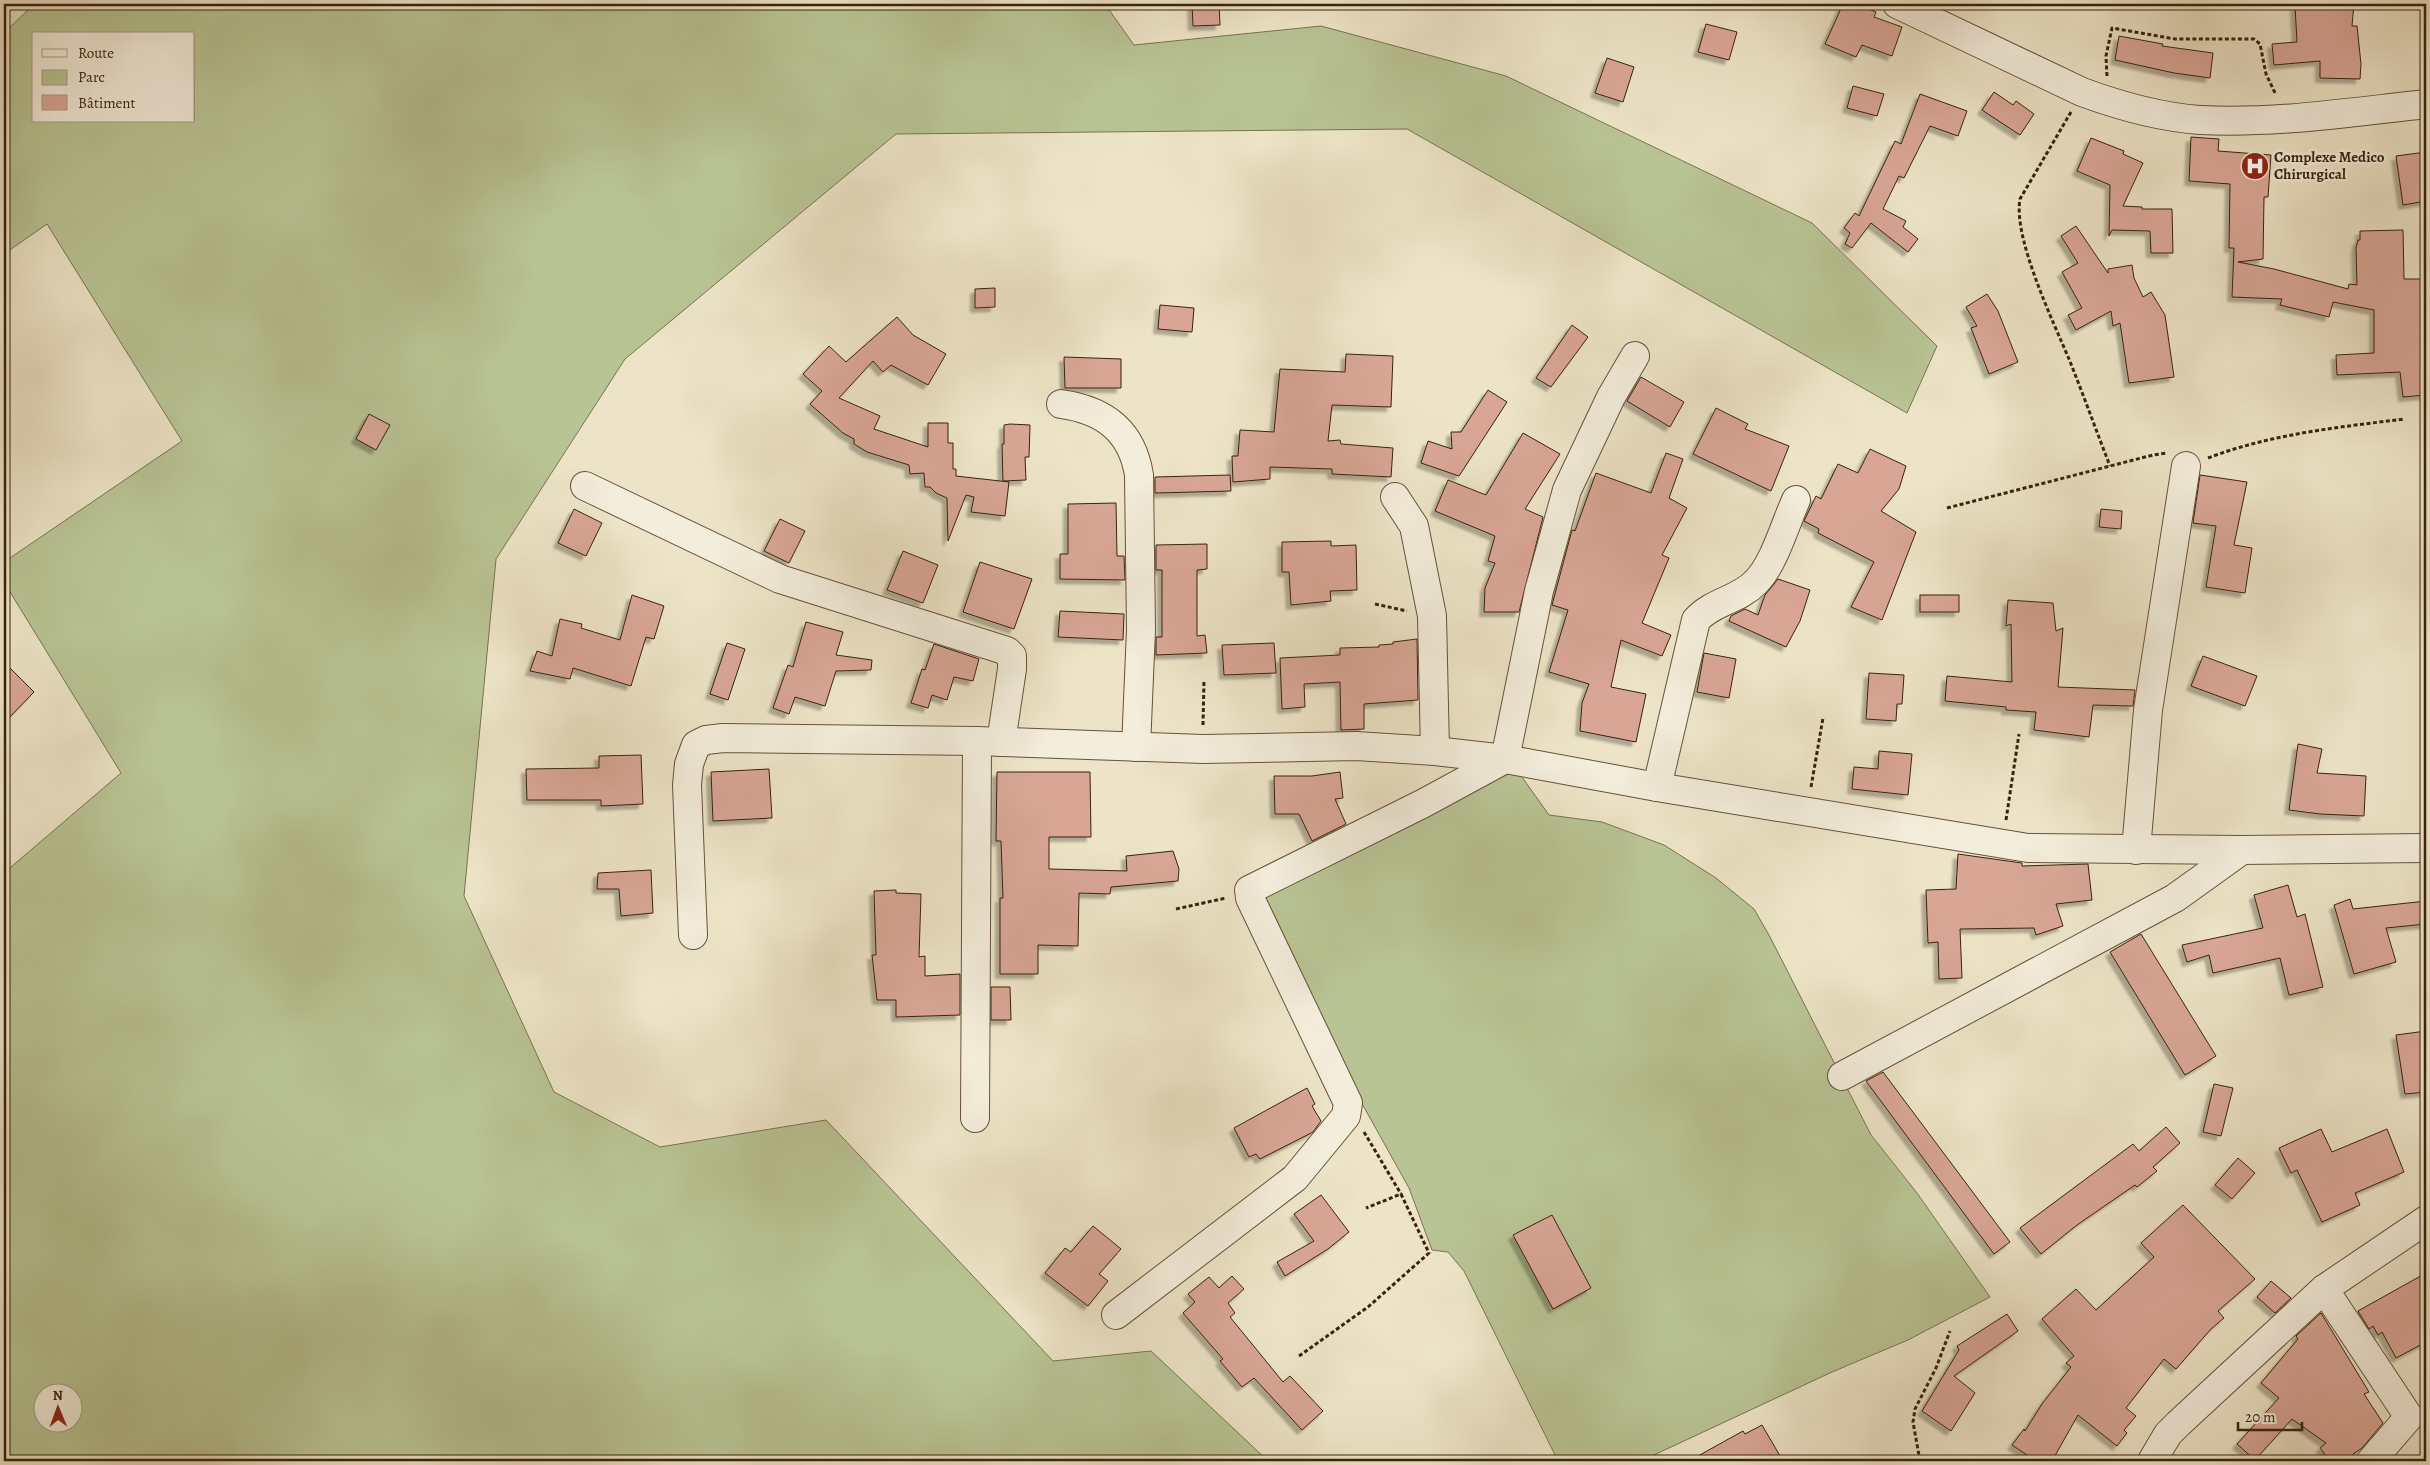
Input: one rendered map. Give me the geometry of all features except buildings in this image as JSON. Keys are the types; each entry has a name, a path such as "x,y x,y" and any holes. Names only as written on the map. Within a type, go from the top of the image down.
{"street":[{"path":"1897,4 2082,92 2113,104 2156,114 2199,120 2288,119 2426,104"},
{"path":"1505,759 1539,590 1566,490 1611,397 1635,356"},
{"path":"1061,404 1080,406 1104,417 1120,431 1136,458 1139,475 1141,630 1136,747"},
{"path":"2136,850 2149,701 2186,466"},
{"path":"585,486 780,578 1007,651 1012,656 1012,669 989,741 975,1118"},
{"path":"1395,497 1414,526 1432,616 1435,751"},
{"path":"1657,787 1696,620 1704,611 1755,583 1768,564 1796,500"},
{"path":"693,935 687,785 689,764 696,745 706,740 723,738 989,741 1203,749 1356,746 1435,751 1505,759 1657,787 1807,810 2028,848 2136,850 2426,848"},
{"path":"1116,1315 1295,1178 1346,1116 1349,1106 1248,892 1250,888 1424,803 1505,759"},
{"path":"1842,1076 2175,898 2242,850"},
{"path":"2152,1461 2168,1434 2178,1424 2324,1289 2426,1220"},
{"path":"2324,1289 2409,1417 2371,1461"}],"path":[{"path":"2113,104 2106,72 2106,56 2112,28 2175,38 2254,39 2260,44 2266,74 2288,119"},
{"path":"2082,92 2020,199 2019,213 2037,284 2110,466"},
{"path":"2186,466 2255,443 2303,432 2405,418"},
{"path":"1947,508 2153,454"},
{"path":"1375,604 1432,616"},
{"path":"1203,749 1204,680"},
{"path":"1807,810 1823,718"},
{"path":"2002,845 2019,734"},
{"path":"1176,909 1248,892"},
{"path":"1299,1356 1368,1307 1429,1252 1401,1194 1349,1106"},
{"path":"1366,1208 1401,1194"},
{"path":"1920,1461 1913,1422 1915,1409 1936,1368 1950,1331"}],"green space":[{"path":"34,4 1105,4 1134,45 1321,26 1506,76 1812,223 1937,346 1907,413 1407,129 896,134 625,359 496,559 464,896 554,1092 660,1147 826,1120 1053,1361 1151,1351 1268,1461 4,1461 4,873 121,773 4,582 4,562 182,441 47,224 4,254 4,33"},
{"path":"1512,763 1549,815 1602,822 1664,845 1716,878 1754,909 1871,1135 1917,1193 1990,1297 1908,1340 1832,1372 1641,1461 1558,1461 1464,1271 1448,1252 1432,1250 1409,1188 1360,1100 1248,881"}],"place":[{"name":"Complexe Medico Chirurgical","path":"2255,166"}]}
